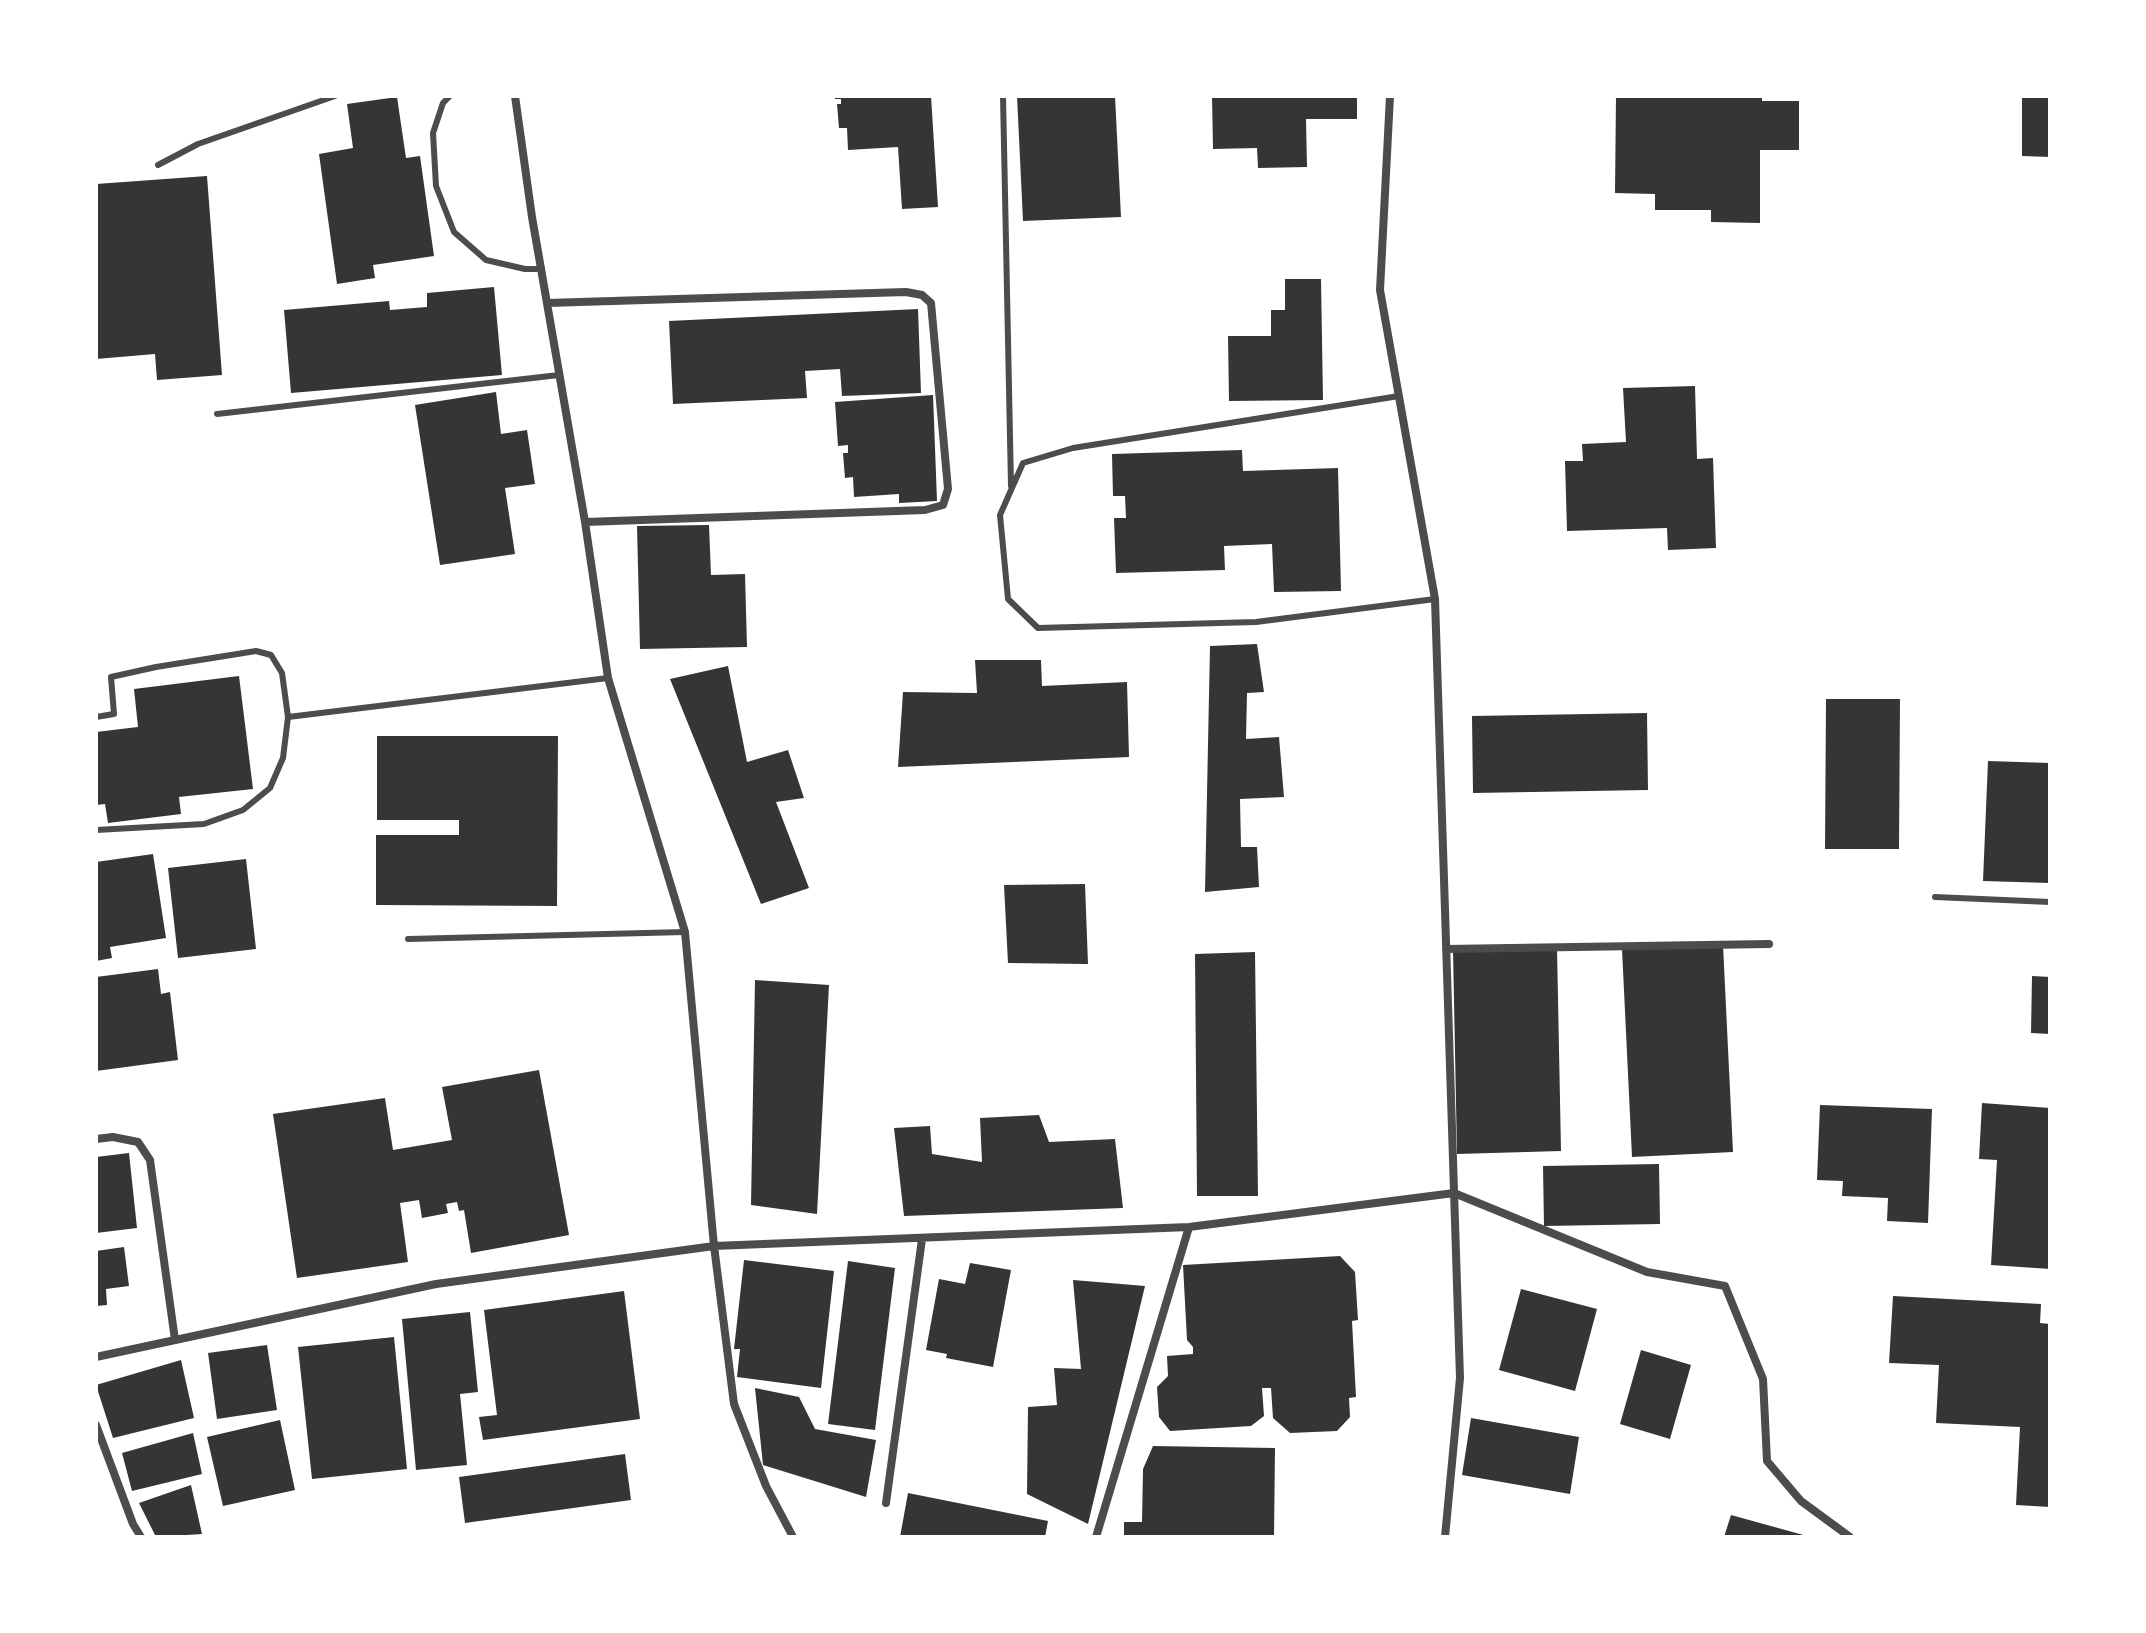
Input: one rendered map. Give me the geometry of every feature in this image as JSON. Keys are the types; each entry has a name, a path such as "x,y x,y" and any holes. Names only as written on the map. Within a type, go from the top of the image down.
{"street":[{"path":"515,96 608,678 685,932 714,1246 734,1404 766,1486 791,1536"},
{"path":"1390,96 1380,290 1435,599 1460,1378 1445,1537"},
{"path":"547,303 906,292 922,295 931,303 948,489 943,505 925,510 585,522"},
{"path":"1446,949 1769,944"},
{"path":"96,1139 113,1137 138,1142 150,1160 175,1340"},
{"path":"96,1357 436,1284 714,1246 1189,1227 1454,1193 1647,1272 1725,1286 1763,1379 1767,1461 1801,1501 1850,1537"},
{"path":"1096,1537 1189,1227"},
{"path":"886,1503 922,1239"},
{"path":"96,1425 133,1524 141,1537"}],"lane":[{"path":"158,165 198,144 335,96"},
{"path":"450,96 443,103 433,133 436,186 454,232 486,260 525,269 542,269"},
{"path":"1003,96 1011,489"},
{"path":"217,414 559,375"},
{"path":"1399,396 1073,448 1023,463 1000,515 1008,599 1038,628 1256,622 1435,599"},
{"path":"96,717 114,714 111,677 256,651 271,655 282,673 288,717 283,758 270,788 243,810 204,824 96,830"},
{"path":"288,717 608,678"},
{"path":"1935,897 2050,902"},
{"path":"408,939 685,932"}],"building":[{"path":"835,96 931,96 938,207 902,209 898,147 848,150 847,128 839,128 837,104 841,104 841,99 835,99"},
{"path":"1017,96 1115,96 1121,217 1023,221"},
{"path":"1212,96 1357,96 1357,119 1306,119 1307,167 1258,168 1257,148 1213,149"},
{"path":"1616,96 1762,96 1762,101 1799,101 1799,150 1760,150 1760,223 1711,222 1711,210 1655,210 1655,194 1615,193"},
{"path":"2022,96 2050,96 2050,157 2022,156"},
{"path":"397,97 406,158 420,156 434,256 373,265 375,278 337,284 319,154 353,148 347,104"},
{"path":"207,176 222,375 157,380 155,354 96,359 96,184"},
{"path":"1285,279 1321,279 1323,400 1229,401 1228,336 1271,336 1271,310 1285,310"},
{"path":"494,287 502,375 291,393 284,310 389,301 390,310 427,307 427,293"},
{"path":"918,309 921,393 842,396 840,369 805,371 807,398 673,404 669,321"},
{"path":"1695,386 1697,459 1713,458 1716,548 1668,550 1667,528 1567,531 1565,461 1583,461 1582,444 1626,442 1623,388"},
{"path":"496,392 501,434 527,430 535,484 505,488 515,554 440,565 415,405"},
{"path":"933,395 937,501 899,503 899,494 854,497 853,477 845,478 843,453 848,453 848,445 838,446 835,402"},
{"path":"1242,450 1243,471 1338,468 1341,591 1274,592 1272,544 1224,546 1225,570 1116,573 1114,518 1126,518 1125,496 1113,496 1112,454"},
{"path":"709,525 711,575 745,574 747,647 640,649 637,526"},
{"path":"1257,644 1264,692 1247,693 1246,739 1279,737 1284,797 1240,799 1241,847 1257,847 1259,887 1205,892 1210,646"},
{"path":"975,660 1041,660 1042,686 1127,682 1129,757 898,767 903,692 977,693"},
{"path":"728,666 747,762 788,750 804,798 776,802 809,888 761,904 670,679"},
{"path":"239,676 253,789 179,797 181,814 108,823 105,804 96,805 96,732 138,727 134,689"},
{"path":"1826,699 1900,699 1899,849 1825,849"},
{"path":"1647,713 1648,790 1473,793 1472,716"},
{"path":"377,736 558,736 557,906 376,905 376,835 459,835 459,820 377,820"},
{"path":"1988,761 2050,763 2050,883 1983,881"},
{"path":"153,854 166,938 110,947 112,958 96,961 96,862"},
{"path":"246,859 256,949 178,958 168,868"},
{"path":"1085,884 1088,964 1008,963 1004,885"},
{"path":"1723,945 1733,1152 1632,1157 1622,949"},
{"path":"1557,948 1561,1151 1457,1154 1453,950"},
{"path":"1255,952 1258,1196 1197,1196 1195,954"},
{"path":"158,969 161,994 170,992 178,1060 96,1071 96,977"},
{"path":"2032,976 2050,977 2050,1034 2031,1033"},
{"path":"755,980 829,985 817,1214 751,1205"},
{"path":"539,1070 569,1235 471,1253 464,1210 459,1211 457,1202 446,1204 448,1213 422,1218 419,1200 400,1203 408,1262 297,1278 273,1114 385,1098 393,1150 452,1140 442,1087"},
{"path":"1982,1103 2050,1108 2050,1269 1991,1265 1997,1160 1979,1159"},
{"path":"1820,1105 1932,1109 1928,1223 1887,1221 1888,1198 1842,1196 1843,1181 1817,1180"},
{"path":"1039,1115 1049,1142 1115,1139 1123,1208 904,1216 894,1128 930,1126 932,1154 982,1162 980,1118"},
{"path":"129,1153 137,1228 96,1233 96,1157"},
{"path":"1659,1164 1660,1224 1544,1226 1543,1166"},
{"path":"124,1247 129,1286 106,1289 107,1305 96,1306 96,1251"},
{"path":"1340,1256 1355,1272 1358,1320 1352,1321 1356,1397 1349,1398 1350,1417 1337,1431 1290,1433 1273,1418 1271,1388 1262,1388 1264,1416 1251,1426 1170,1431 1159,1417 1157,1387 1168,1376 1167,1356 1193,1354 1193,1347 1187,1340 1183,1265"},
{"path":"744,1260 834,1271 821,1388 737,1377 740,1349 734,1349"},
{"path":"848,1261 895,1268 875,1430 828,1424"},
{"path":"970,1263 1011,1270 993,1367 946,1358 947,1354 926,1350 939,1279 965,1284"},
{"path":"1073,1280 1145,1286 1088,1524 1027,1494 1028,1407 1057,1405 1054,1368 1081,1369"},
{"path":"1521,1289 1597,1309 1575,1391 1499,1370"},
{"path":"624,1291 640,1419 483,1440 479,1417 497,1415 484,1310"},
{"path":"1893,1296 2041,1304 2040,1323 2050,1324 2050,1507 2016,1505 2020,1427 1936,1423 1939,1365 1889,1363"},
{"path":"470,1312 478,1392 460,1394 467,1465 416,1470 402,1319"},
{"path":"394,1337 407,1469 312,1479 298,1347"},
{"path":"267,1345 277,1410 217,1419 208,1353"},
{"path":"1641,1350 1691,1365 1670,1439 1620,1424"},
{"path":"181,1360 194,1418 113,1438 96,1385"},
{"path":"755,1388 799,1397 815,1429 876,1440 866,1497 763,1465"},
{"path":"1471,1418 1579,1437 1570,1494 1462,1475"},
{"path":"280,1420 295,1490 223,1506 207,1437"},
{"path":"193,1433 202,1474 132,1491 122,1453"},
{"path":"1153,1446 1275,1448 1274,1537 1124,1537 1124,1522 1142,1522 1143,1469"},
{"path":"625,1454 631,1500 465,1523 459,1477"},
{"path":"191,1485 202,1534 156,1537 139,1503"},
{"path":"908,1493 1048,1521 1045,1537 900,1537"},
{"path":"1731,1515 1807,1536 1807,1537 1724,1537"}]}
